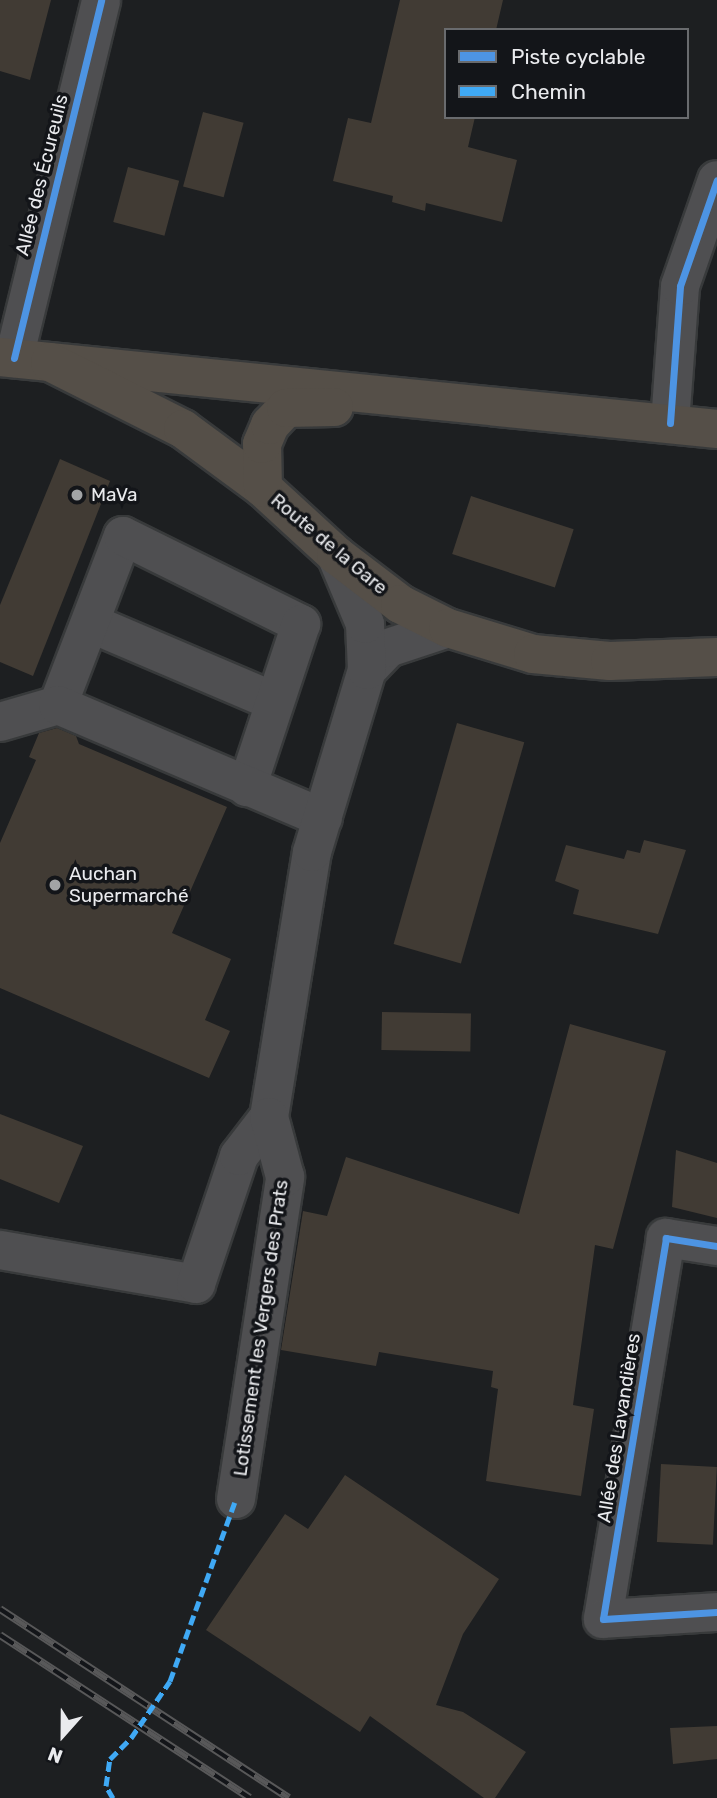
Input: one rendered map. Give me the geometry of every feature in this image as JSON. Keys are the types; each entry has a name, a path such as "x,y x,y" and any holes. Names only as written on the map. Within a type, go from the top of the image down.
{"main road":[{"path":"21,359 466,401 717,429"},
{"name":"Route de la Gare","path":"21,359 183,429 263,488 336,555 400,604 448,628 546,655 610,661 717,656"},
{"path":"263,488 262,444 270,425 286,408 443,412 466,401"}],"street":[{"name":"Allée des Écureuils","path":"21,359 102,0"},
{"path":"670,423 680,286 717,180"},
{"path":"58,705 122,536 301,624 273,701 247,787"},
{"path":"0,1250 196,1284 239,1156 269,1117 313,852 367,670 365,624 336,555"},
{"path":"90,623 273,701"},
{"path":"367,670 388,648 448,628"},
{"path":"0,722 58,705 323,818"},
{"name":"Lotissement les Vergers des Prats","path":"236,1499 285,1177 269,1117"},
{"name":"Allée des Lavandières","path":"717,1246 666,1238 603,1619 717,1612"}],"building":[{"path":"0,0 51,0 30,80 0,71"},
{"path":"400,0 503,0 496,28 444,28 444,119 475,119 468,147 517,160 502,222 426,203 425,211 392,202 393,196 333,181 348,118 371,123"},
{"path":"203,112 244,123 224,197 183,186"},
{"path":"128,167 179,181 164,236 113,222"},
{"path":"60,459 110,481 33,676 0,662 0,605"},
{"path":"471,496 574,529 555,587 452,554"},
{"path":"457,723 524,742 461,963 394,944"},
{"path":"57,728 76,736 79,744 227,807 172,933 231,959 205,1020 230,1031 209,1078 0,988 0,843 36,760 29,757 39,733"},
{"path":"644,840 686,850 658,934 573,914 579,890 555,881 566,845 624,859 627,850 640,853"},
{"path":"382,1012 471,1014 470,1052 381,1050"},
{"path":"570,1024 666,1051 613,1249 595,1245 573,1405 594,1409 581,1496 486,1481 498,1389 491,1387 493,1371 379,1352 376,1366 281,1350 303,1211 327,1216 346,1157 519,1214"},
{"path":"0,1114 83,1146 59,1203 0,1179"},
{"path":"676,1150 717,1163 717,1218 672,1207"},
{"path":"661,1464 717,1467 713,1545 657,1542"},
{"path":"345,1475 499,1579 463,1634 436,1705 463,1712 526,1752 495,1798 484,1798 370,1716 360,1732 206,1630 285,1514 308,1529"},
{"path":"717,1726 717,1759 673,1764 670,1728"}],"railway":[{"path":"0,1609 289,1798"},
{"path":"0,1635 250,1798"}],"marked path":[{"path":"113,1798 106,1786 110,1759 131,1738 170,1681 236,1499"}],"cycle path":[{"path":"14,358 101,0"},
{"path":"670,423 680,286 717,180"},
{"path":"717,1246 666,1238 603,1619 717,1612"}],"place":[{"name":"MaVa","path":"77,495"},
{"name":"Auchan Supermarché","path":"55,885"}]}
